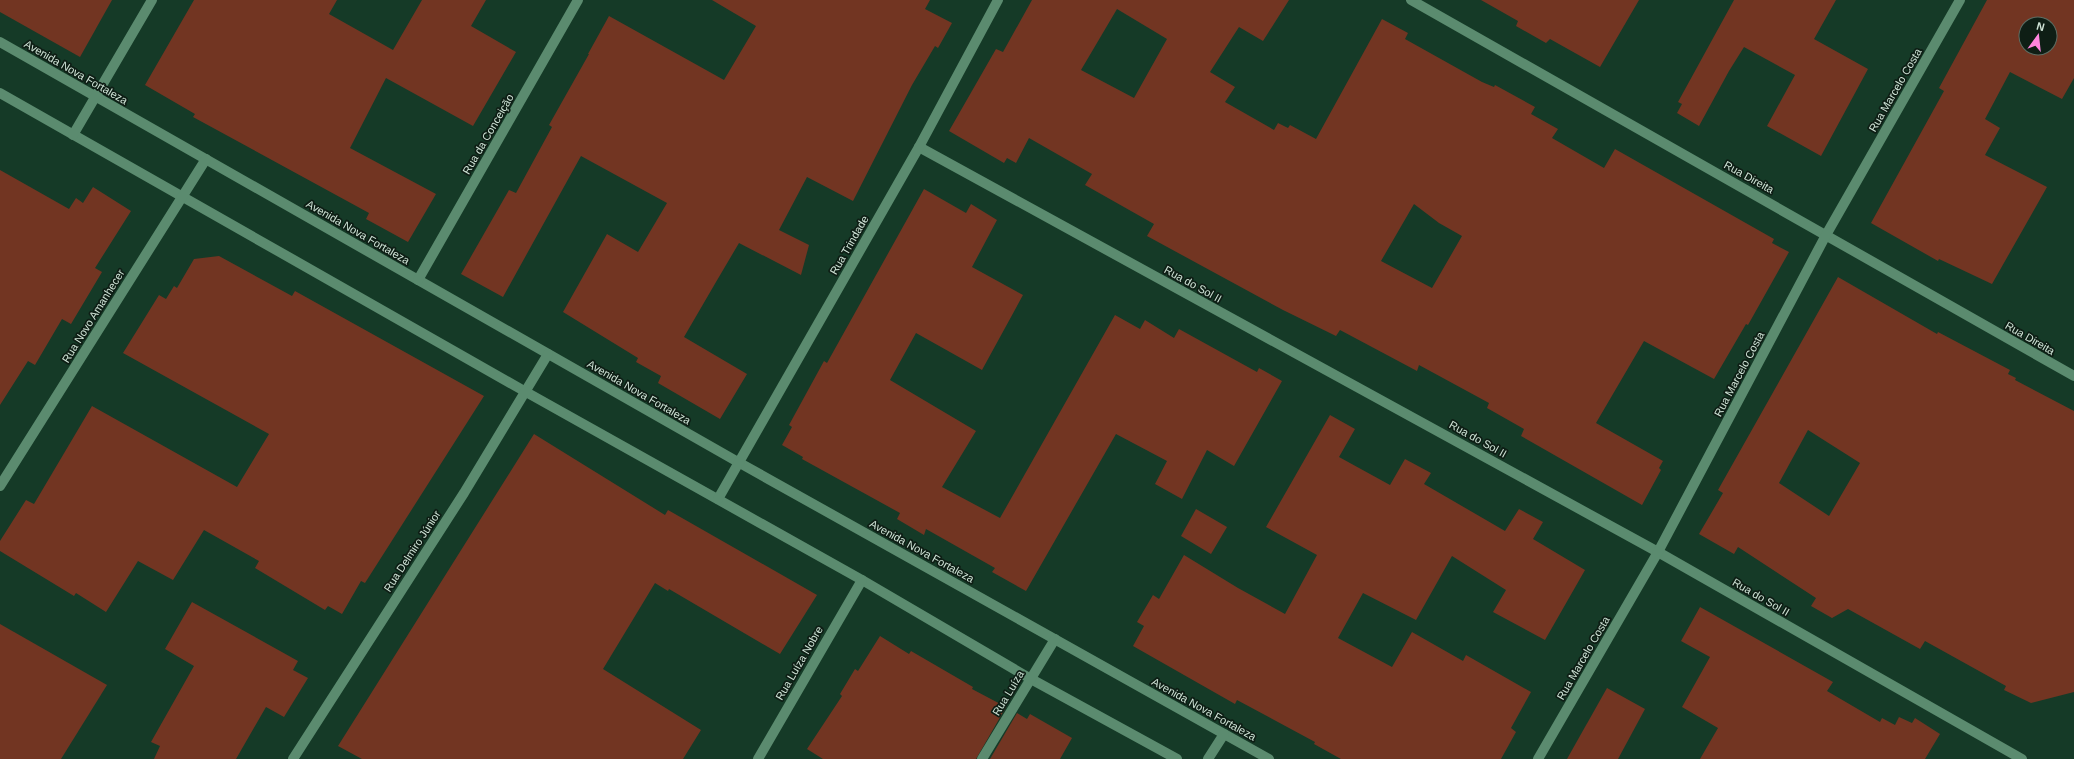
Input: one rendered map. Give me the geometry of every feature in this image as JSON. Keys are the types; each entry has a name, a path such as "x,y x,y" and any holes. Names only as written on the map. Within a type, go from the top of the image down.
{"street":[{"path":"74,135 152,0"},
{"name":"Rua da Conceição","path":"418,280 578,0"},
{"name":"Rua Trindade","path":"718,499 918,147 998,0"},
{"name":"Rua Direita","path":"1411,0 2074,376"},
{"name":"Rua Marcelo Costa","path":"1538,759 1658,552 1826,235 1960,0"},
{"name":"Avenida Nova Fortaleza","path":"0,42 738,462 1269,759"},
{"path":"0,93 526,392 862,580 1031,679 1177,759"},
{"name":"Rua do Sol II","path":"918,147 1658,552 2022,759"},
{"name":"Rua Novo Amanhecer","path":"0,486 206,158"},
{"name":"Rua Delmiro Júnior","path":"293,759 526,392 548,354"},
{"name":"Rua Luíza Nobre","path":"758,759 862,580"},
{"name":"Rua Luíza","path":"982,759 1055,639"},
{"path":"1208,759 1224,734"}],"building":[{"path":"0,0 112,0 80,57 0,12"},
{"path":"194,0 337,0 329,14 393,50 422,0 486,0 471,26 516,52 473,126 386,78 350,148 436,194 408,242 366,219 369,213 193,117 195,114 145,85"},
{"path":"712,0 930,0 925,9 952,23 938,48 935,46 912,85 853,201 807,177 779,230 809,245 801,275 739,243 716,282 684,337 747,374 720,419 658,383 661,376 636,362 638,358 563,312 607,234 638,252 667,203 581,156 503,297 461,274 509,190 516,193 552,127 549,125 609,16 724,80 756,26"},
{"path":"1032,0 1289,0 1263,41 1239,27 1210,72 1235,87 1225,102 1274,130 1278,123 1288,128 1290,125 1316,139 1382,19 1408,33 1405,39 1482,82 1494,87 1495,85 1535,107 1531,114 1558,129 1552,138 1604,168 1615,149 1774,239 1772,243 1789,252 1748,325 1746,324 1714,379 1644,341 1596,423 1663,461 1659,468 1661,470 1642,505 1521,436 1524,429 1487,408 1489,403 1419,365 1417,371 1340,330 1336,336 1283,310 1147,236 1154,224 1085,185 1092,174 1029,138 1016,163 1007,158 1004,163 949,131 996,49 1003,52","holes":["1117,9 1167,39 1134,98 1081,70","1414,204 1439,223 1462,236 1432,288 1381,261"]},
{"path":"1481,0 1639,0 1600,67 1550,39 1546,43 1516,26 1518,21"},
{"path":"1734,0 1836,0 1814,39 1868,69 1821,156 1767,126 1795,75 1744,47 1699,126 1677,113 1682,104 1678,102"},
{"path":"1987,0 2074,0 2074,78 2062,99 2010,72 1985,119 2000,128 1985,155 2047,187 1992,284 1939,259 1938,261 1871,223 1944,91 1939,88"},
{"path":"0,170 69,209 76,198 83,203 93,187 131,211 95,268 102,272 71,324 62,319 35,365 28,361 0,405"},
{"path":"924,189 966,213 971,204 997,220 972,267 1023,295 982,370 916,333 890,380 976,431 942,487 1000,518 1115,315 1140,329 1145,320 1174,338 1179,329 1257,372 1259,368 1282,381 1234,466 1207,450 1182,499 1155,484 1167,461 1116,434 1026,591 992,572 995,568 926,529 924,535 897,519 900,513 802,459 803,457 782,445 792,427 789,425 824,361 827,363"},
{"path":"219,256 292,296 295,291 484,396 365,583 361,581 342,614 328,606 325,610 255,568 259,561 204,530 173,580 138,561 106,612 76,593 74,596 0,551 0,541 26,500 34,504 92,406 237,487 269,434 123,353 159,295 166,299 174,286 177,288 194,259"},
{"path":"1838,277 1937,334 1938,332 2010,370 2008,374 2016,378 2015,380 2074,411 2074,692 2031,703 2004,690 2006,686 1925,641 1920,649 1848,609 1832,618 1811,606 1816,598 1738,547 1734,554 1699,534 1723,493 1718,490","holes":["1808,430 1860,463 1829,516 1779,483"]},
{"path":"1330,415 1355,429 1339,457 1390,485 1405,459 1431,473 1424,484 1505,531 1519,509 1543,522 1533,539 1585,570 1545,640 1493,612 1506,590 1452,556 1416,620 1363,593 1338,638 1392,667 1412,632 1463,661 1466,655 1531,692 1511,728 1516,732 1501,759 1341,759 1314,744 1315,742 1237,700 1235,704 1133,646 1144,626 1137,622 1153,595 1159,599 1184,555 1238,588 1285,614 1317,555 1266,527"},
{"path":"534,434 665,515 668,510 817,595 780,654 669,589 668,591 655,583 603,669 701,730 683,759 362,759 338,746"},
{"path":"1196,509 1227,527 1211,554 1181,536"},
{"path":"192,602 298,661 293,670 308,678 284,717 266,707 236,759 154,759 160,746 151,742 194,666 165,649"},
{"path":"1700,607 1833,682 1827,691 1880,722 1882,718 1895,725 1899,717 1912,723 1915,718 1940,734 1925,759 1700,759 1718,728 1682,707 1710,657 1681,641"},
{"path":"0,624 107,685 61,759 0,759"},
{"path":"880,636 909,654 911,651 973,687 972,689 1006,707 976,759 823,759 807,749 842,696 840,694 855,669 858,671"},
{"path":"1607,688 1645,709 1618,759 1567,759"},
{"path":"1017,713 1027,719 1030,714 1072,738 1060,759 990,759"}]}
